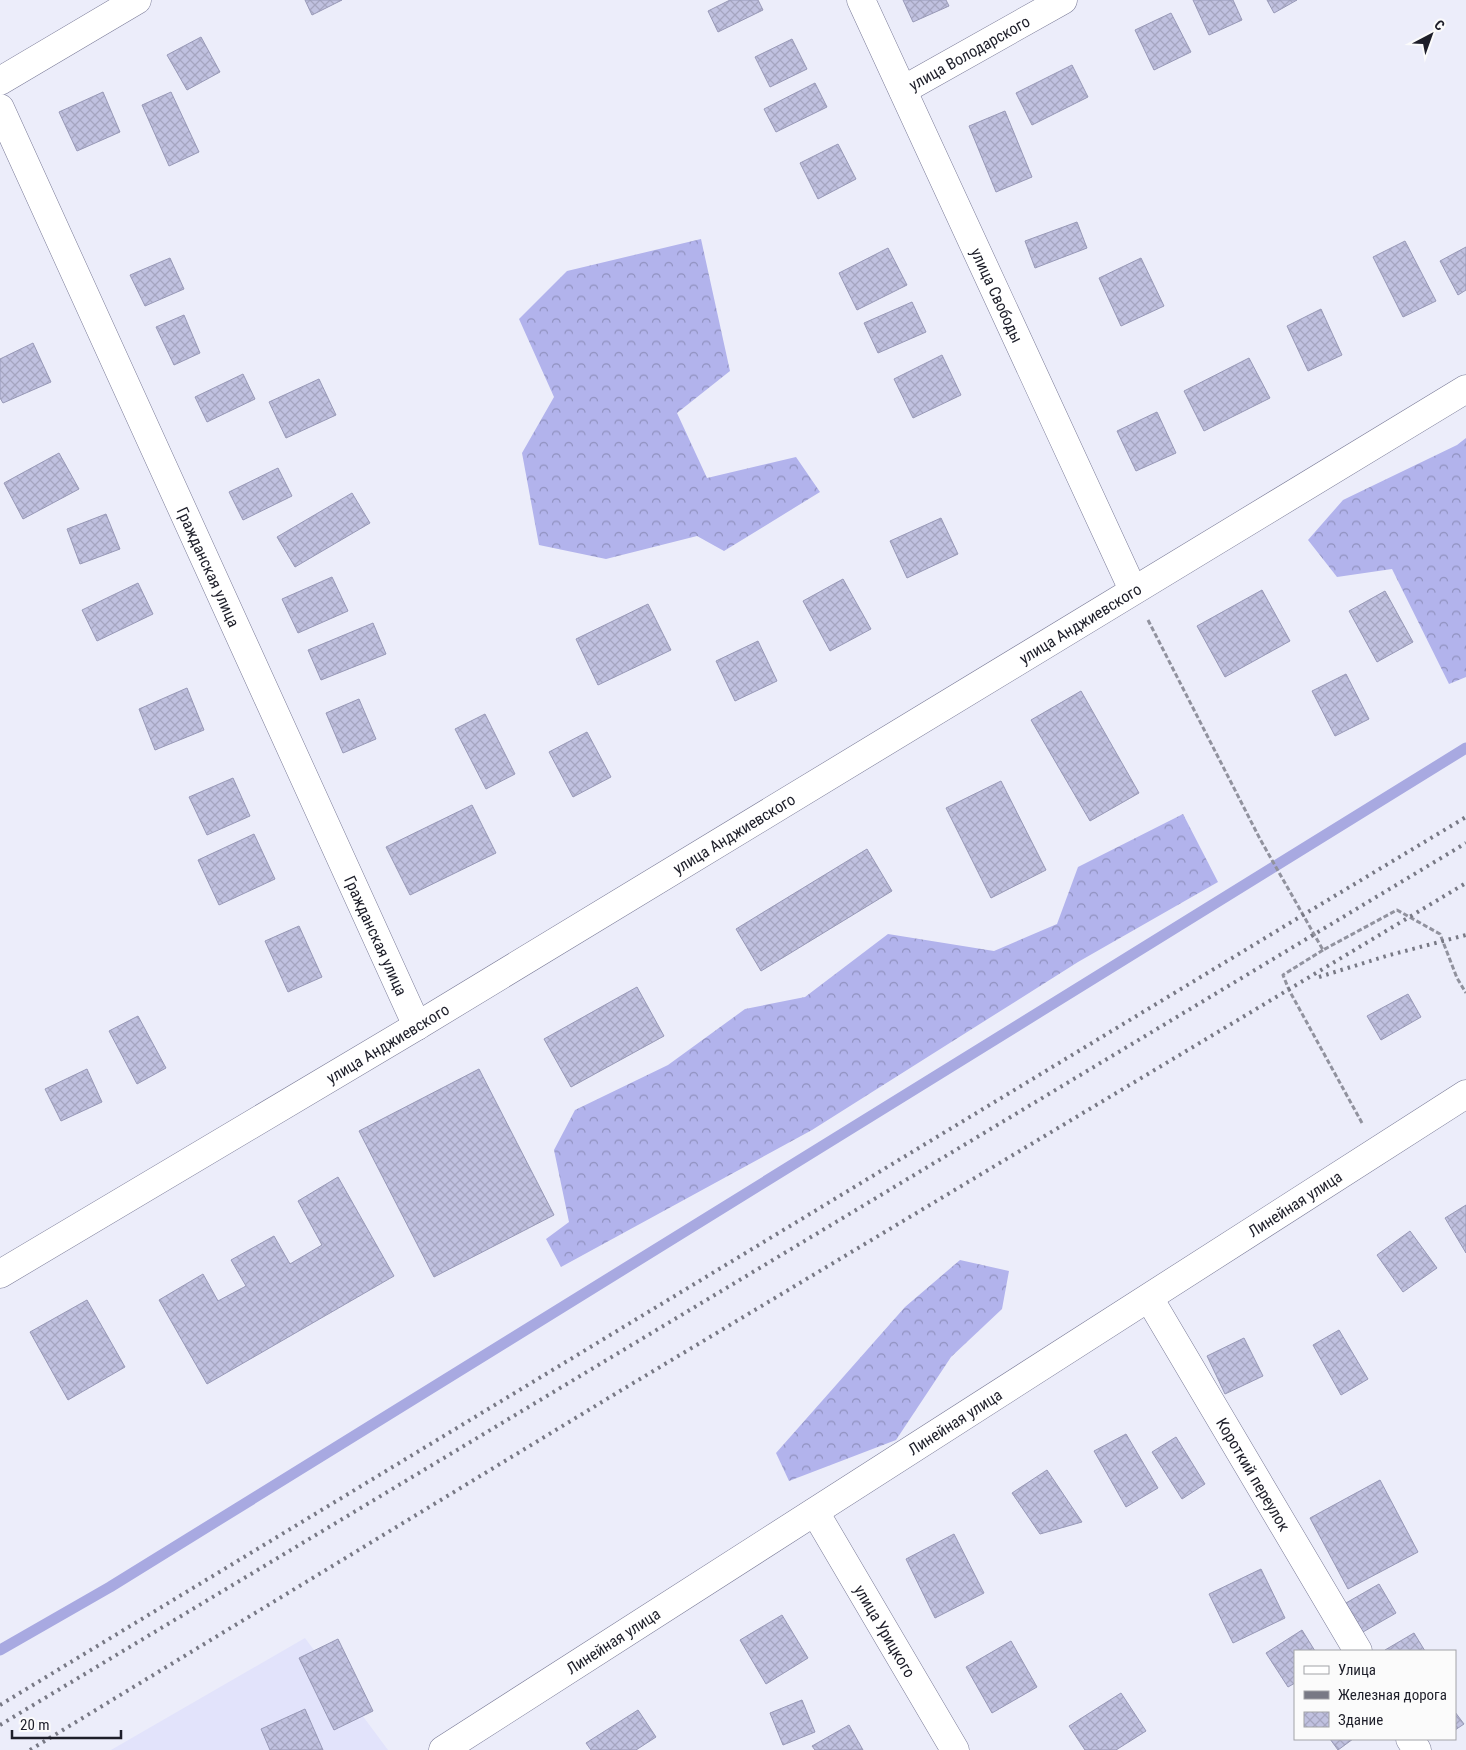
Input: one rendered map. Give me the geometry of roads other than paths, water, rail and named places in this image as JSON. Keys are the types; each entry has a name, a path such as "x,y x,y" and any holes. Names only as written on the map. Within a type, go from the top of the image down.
{"street":[{"path":"0,81 138,0"},
{"name":"улица Свободы","path":"862,0 1133,590"},
{"name":"улица Володарского","path":"903,90 1063,0"},
{"name":"Гражданская улица","path":"0,108 417,1026"},
{"name":"улица Анджиевского","path":"0,1274 417,1026 1466,388"},
{"name":"Линейная улица","path":"446,1749 1466,1094"},
{"name":"Короткий переулок","path":"1149,1298 1357,1650"},
{"name":"улица Урицкого","path":"815,1512 955,1750"}],"waterway":[{"path":"0,1650 110,1587 1466,748"}],"railway":[{"path":"0,1705 1466,817"},
{"path":"0,1725 1466,843"},
{"path":"30,1750 615,1394 1466,883"},
{"path":"1319,977 1386,956 1466,935"}]}
